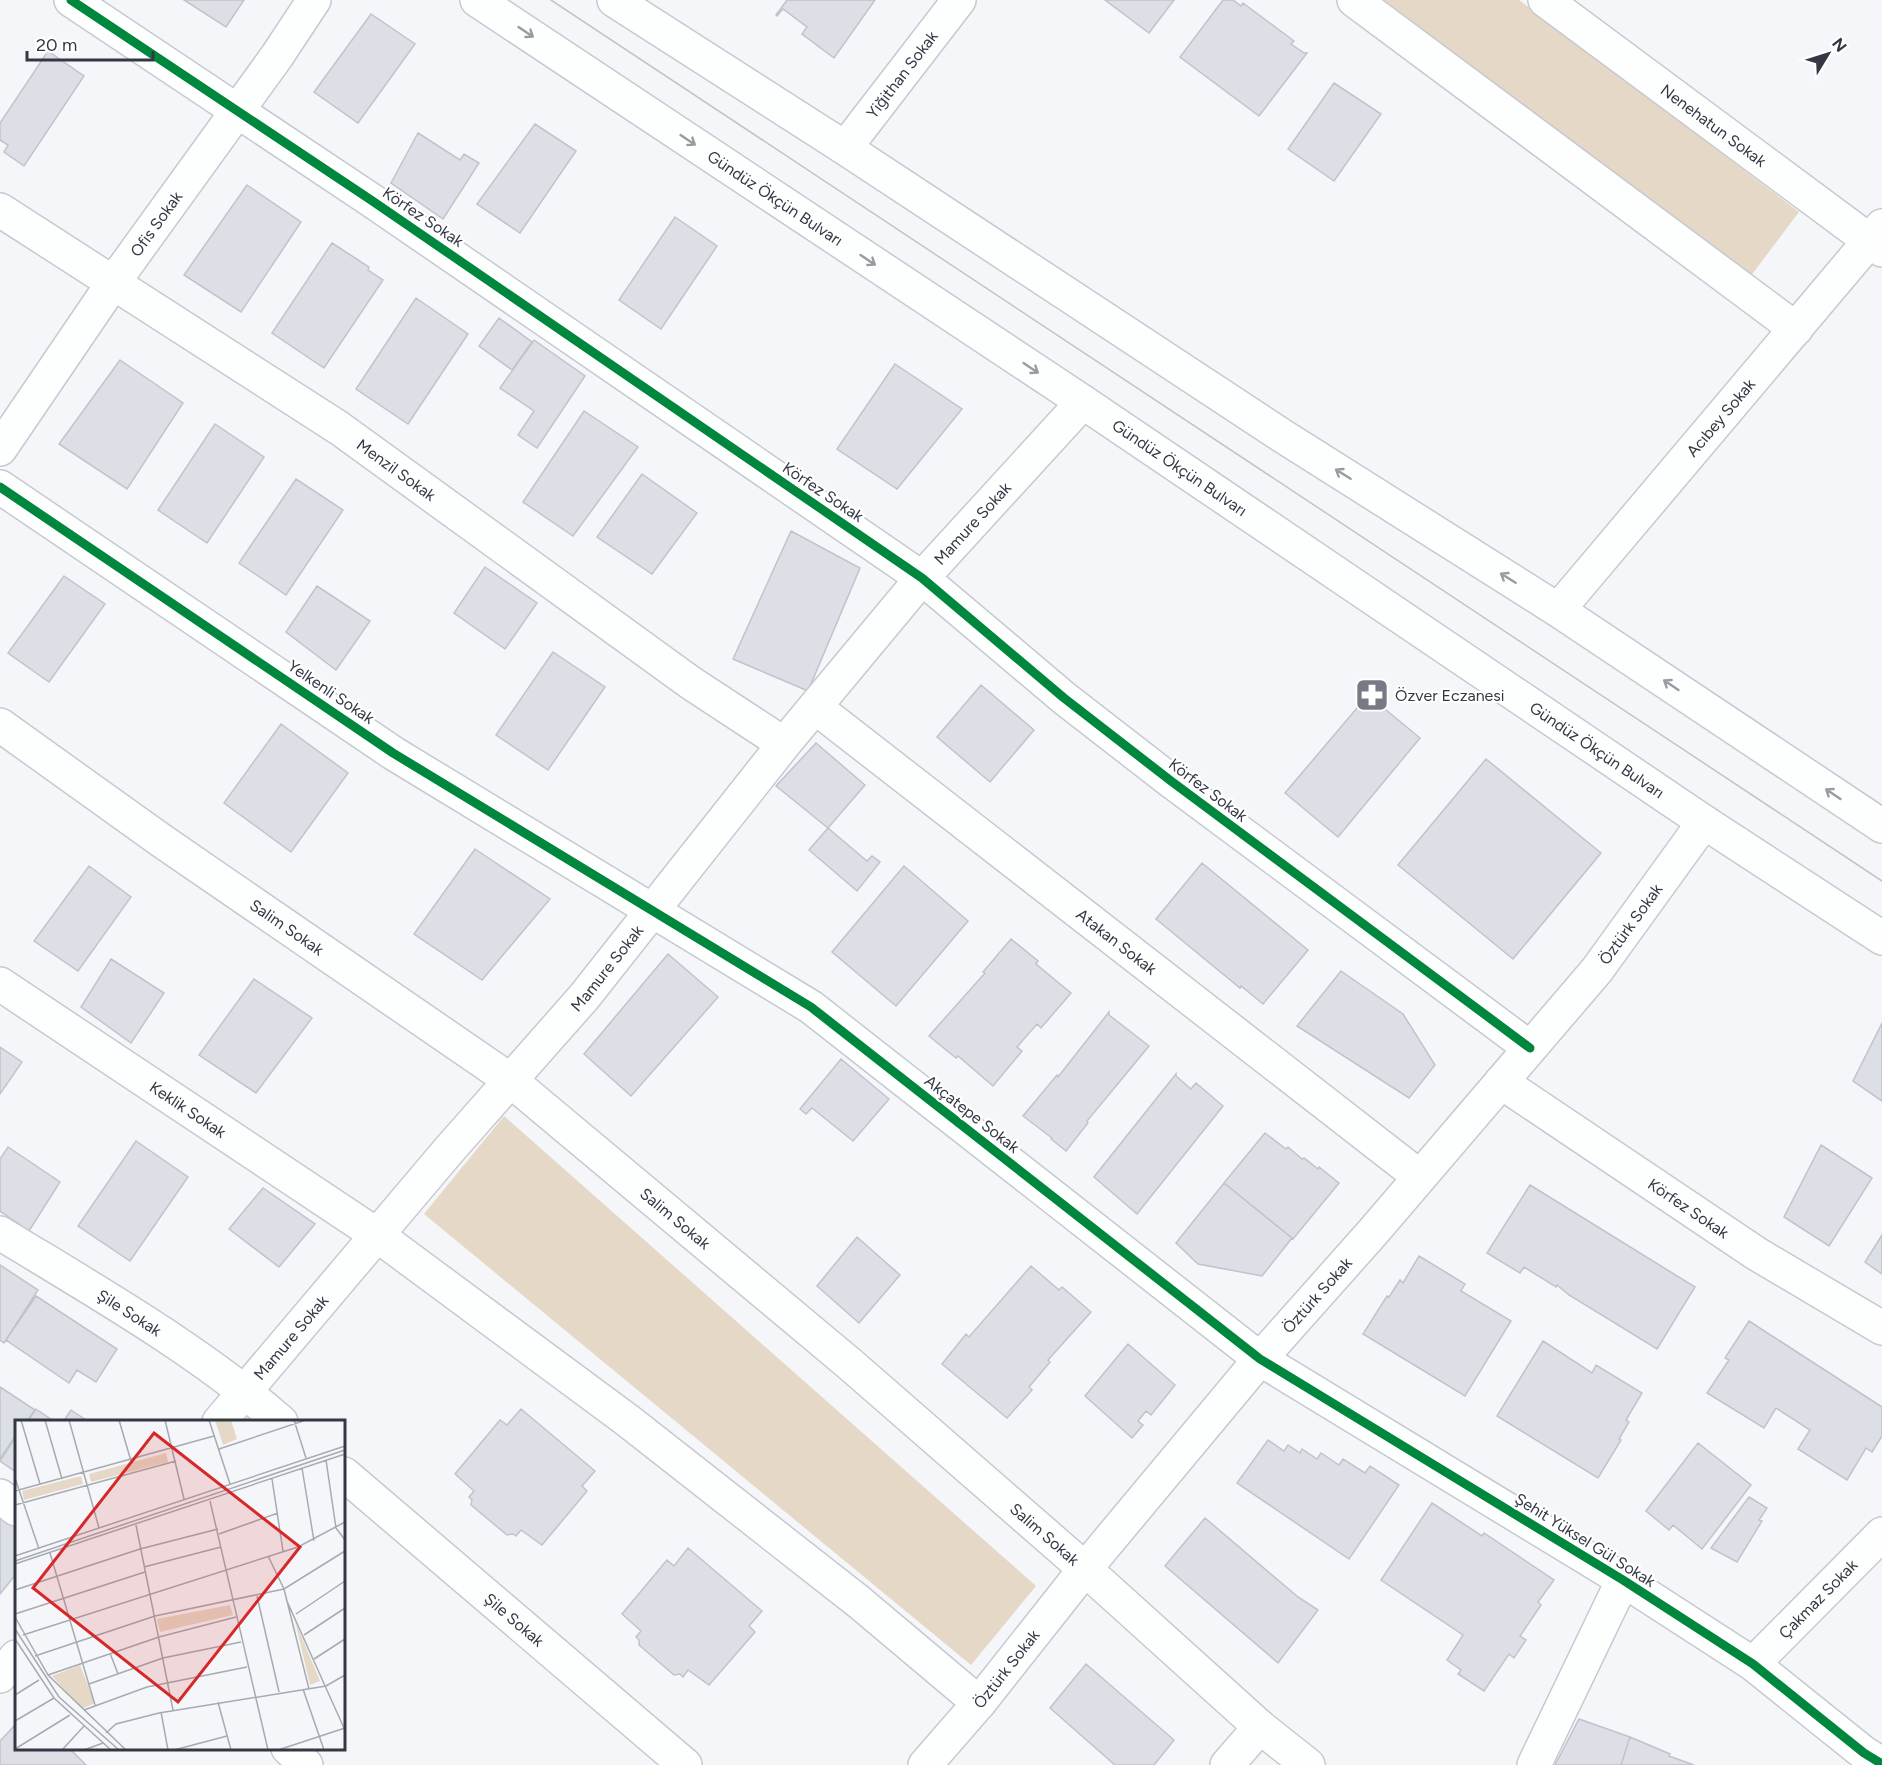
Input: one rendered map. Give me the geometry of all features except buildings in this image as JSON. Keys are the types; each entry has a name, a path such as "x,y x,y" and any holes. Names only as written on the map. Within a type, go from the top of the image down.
{"street":[{"name":"Körfez Sokak","path":"71,0 922,578 1064,698 1171,781 1530,1048"},
{"name":"Ofis Sokak","path":"0,449 113,283 314,0"},
{"name":"Gündüz Ökçün Bulvarı","path":"477,0 1083,402 1704,822 1882,938"},
{"path":"614,0 845,148 1281,435 1558,610 1882,826"},
{"name":"Yiğithan Sokak","path":"845,148 959,0"},
{"path":"1354,0 1796,329"},
{"name":"Nenehatun Sokak","path":"1545,0 1878,239"},
{"name":"Menzil Sokak","path":"0,210 339,428 691,683 784,744"},
{"name":"Acıbey Sokak","path":"1558,610 1796,329 1878,239"},
{"name":"Mamure Sokak","path":"221,1420 510,1080 584,997 784,744 922,578 1083,402"},
{"name":"Yelkenli Sokak","path":"0,487 393,753 653,910"},
{"name":"Atakan Sokak","path":"815,707 1420,1177"},
{"name":"Salim Sokak","path":"0,725 162,841 510,1080 851,1365 1085,1569 1260,1727 1308,1765"},
{"name":"Öztürk Sokak","path":"926,1765 1260,1359 1597,970 1704,822"},
{"name":"Akçatepe Sokak","path":"653,910 811,1007 1260,1359"},
{"name":"Keklik Sokak","path":"0,984 377,1235 627,1420 859,1602 979,1703"},
{"name":"Körfez Sokak","path":"1501,1082 1757,1254 1882,1328"},
{"name":"Şile Sokak","path":"0,1233 112,1302 245,1390 280,1420"},
{"name":"Şehit Yüksel Gül Sokak","path":"1260,1359 1623,1580 1753,1664 1864,1753 1882,1764"},
{"name":"Şile Sokak","path":"345,1475 685,1765"},
{"path":"0,1496 15,1508"},
{"name":"Çakmaz Sokak","path":"1753,1664 1882,1533"},
{"path":"1534,1765 1623,1580"},
{"path":"0,1676 15,1658"},
{"path":"1227,1765 1260,1727"},
{"path":"289,1750 306,1765"}],"shaded area":[{"path":"1384,0 1519,0 1799,212 1750,277"},
{"path":"504,1116 1036,1586 971,1665 424,1214"}],"tram line":[{"path":"551,0 1882,881"}],"cycle path":[{"path":"71,0 371,200 922,578 1064,698 1171,781 1530,1048"},
{"path":"0,487 393,753 811,1007 1260,1359 1623,1580 1753,1664 1864,1753 1882,1764"}],"place":[{"name":"Özver Eczanesi","path":"1372,695"}]}
